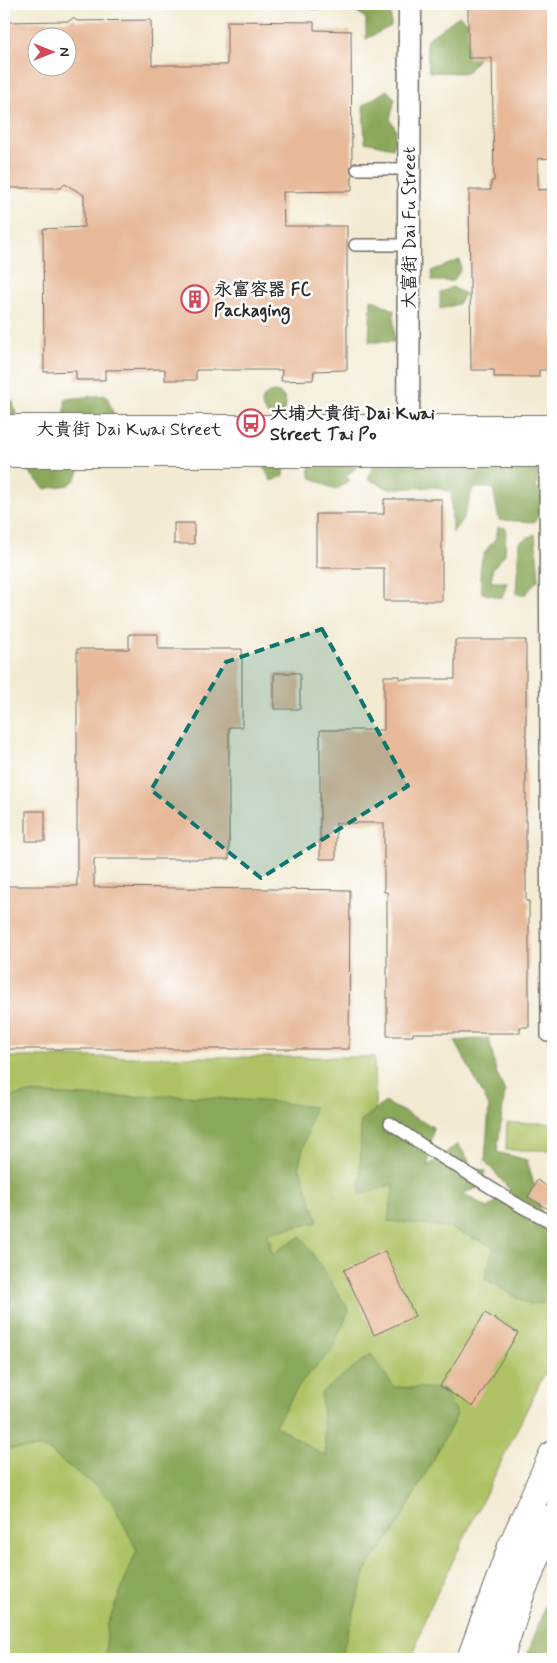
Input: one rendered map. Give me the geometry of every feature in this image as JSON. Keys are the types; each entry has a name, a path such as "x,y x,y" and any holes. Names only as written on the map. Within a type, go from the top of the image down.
{"street":[{"name":"大富街 Dai Fu Street","path":"408,441 410,4"},
{"name":"大貴街 Dai Kwai Street","path":"4,429 550,445"},
{"name":"大貴街 Dai Kwai Street","path":"4,453 408,441"},
{"path":"499,1659 521,1592 545,1560 546,1520 553,1455"},
{"path":"471,1659 512,1547 546,1520"},
{"path":"512,1547 545,1560"}],"lane":[{"path":"357,168 409,168"},
{"path":"355,245 409,245"},
{"path":"547,1036 550,445"},
{"path":"390,1123 522,1207 553,1223"}],"highlighted area":[{"path":"322,629 408,786 261,878 151,790 226,662"}],"green space":[{"path":"312,4 342,4 341,9 311,9"},
{"path":"361,4 391,5 391,26 366,39 366,19 354,9"},
{"path":"459,16 487,34 485,49 467,73 429,72 426,40"},
{"path":"387,90 395,99 390,119 396,130 393,148 365,142 363,105"},
{"path":"460,260 461,269 453,281 432,281 431,271"},
{"path":"452,287 465,294 458,304 440,309 440,293"},
{"path":"371,299 394,310 394,342 369,342"},
{"path":"274,392 282,396 286,404 282,412 274,416 266,412 262,404 266,396"},
{"path":"106,395 116,419 65,428 65,399"},
{"path":"4,401 13,401 17,420 4,431"},
{"path":"33,452 82,465 75,480 68,485 45,489 25,468"},
{"path":"376,455 540,463 536,488 548,496 535,522 499,520 493,488 473,488 463,519 452,533 451,493 436,487 389,489 368,479"},
{"path":"271,459 285,466 284,476 271,481 264,467"},
{"path":"309,459 357,467 346,476 350,480 335,490 310,477"},
{"path":"498,527 506,528 505,554 493,568 491,582 507,582 502,598 482,593 480,577 483,556 495,538"},
{"path":"535,534 539,578 526,594 516,594 519,542"},
{"path":"489,1038 496,1071 505,1092 497,1152 527,1160 548,1235 553,1230 553,1302 528,1304 485,1279 493,1247 448,1227 388,1221 394,1184 360,1195 361,1121 385,1102 433,1127 428,1166 458,1144 468,1159 470,1167 486,1171 478,1188 463,1193 488,1208 510,1190 485,1161 489,1106 455,1041"},
{"path":"4,1057 374,1057 377,1175 553,1258 527,1295 553,1310 553,1356 426,1616 412,1659 4,1659"},
{"path":"27,1093 103,1097 184,1096 274,1102 314,1107 299,1165 318,1222 268,1233 272,1254 301,1236 349,1310 331,1352 302,1381 275,1425 326,1457 321,1393 371,1354 394,1387 444,1389 457,1415 394,1532 367,1567 340,1659 106,1659 107,1626 137,1550 112,1502 97,1487 45,1448 4,1449 4,1099"},
{"path":"507,1123 553,1123 553,1150 506,1150"},
{"path":"553,1591 553,1659 526,1659 550,1592"}],"building":[{"path":"468,4 553,4 553,158 538,159 538,190 553,189 553,370 539,370 539,377 494,377 494,370 471,370 469,190 491,190 491,181 494,181 492,58 468,58"},
{"path":"73,18 77,21 151,20 152,65 227,65 227,21 314,22 314,30 351,31 352,164 350,169 352,174 352,191 283,192 284,226 347,226 347,370 314,371 313,380 281,381 282,370 196,370 196,380 165,380 165,369 105,370 105,380 76,380 76,371 44,372 43,229 84,227 84,195 65,184 61,188 4,188 4,22 69,21"},
{"path":"384,499 442,499 442,601 384,601 384,568 316,568 316,514 384,514"},
{"path":"174,523 194,523 194,544 174,544"},
{"path":"129,634 158,634 158,649 242,649 242,727 229,727 229,859 94,859 94,887 350,890 349,1049 4,1049 4,886 77,886 77,649 129,649"},
{"path":"455,640 526,640 526,901 529,901 529,1027 520,1027 520,1033 413,1033 413,1036 387,1036 387,892 384,892 384,823 336,823 336,859 320,859 320,730 384,730 384,676 400,676 400,679 455,679"},
{"path":"274,673 300,673 300,709 274,709"},
{"path":"26,811 45,811 45,841 26,841"},
{"path":"537,1180 553,1190 553,1212 528,1197"},
{"path":"385,1251 415,1316 374,1335 344,1270"},
{"path":"485,1313 518,1333 473,1407 440,1386"}],"place":[{"name":"永富容器 FC Packaging","path":"195,299"},
{"name":"大埔大貴街 Dai Kwai Street Tai Po","path":"251,423"}]}
